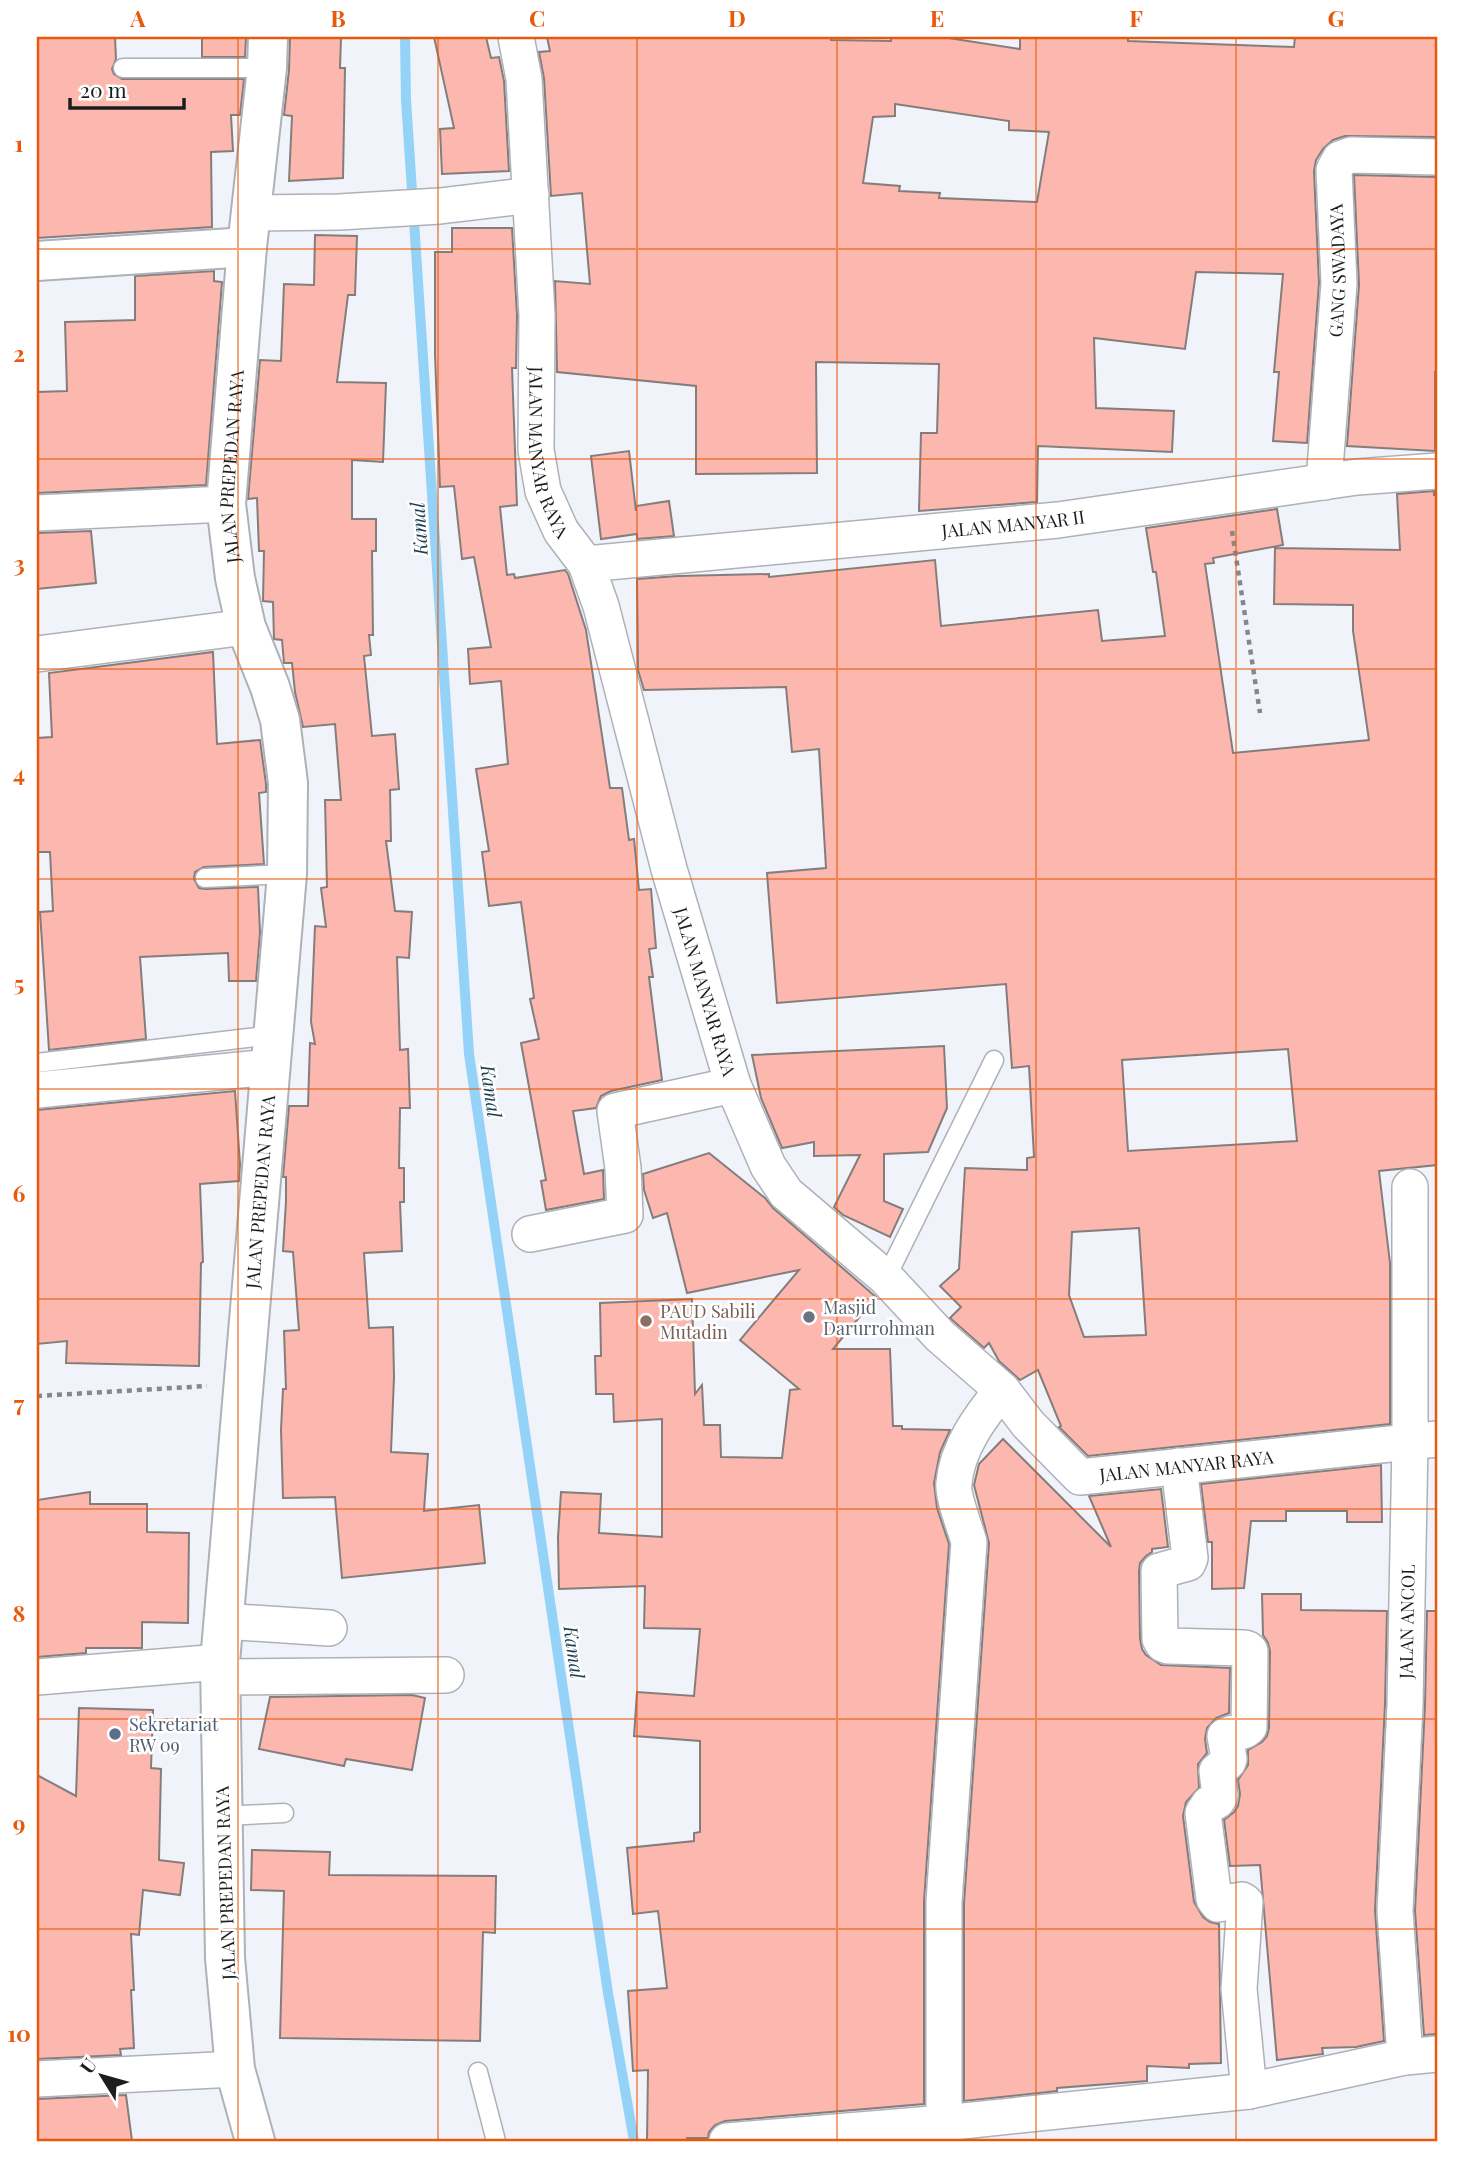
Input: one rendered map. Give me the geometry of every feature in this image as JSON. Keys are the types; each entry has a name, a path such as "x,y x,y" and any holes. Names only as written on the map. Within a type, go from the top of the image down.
{"street":[{"name":"JALAN MANYAR RAYA","path":"516,37 524,79 531,195 537,315 536,450 543,491 561,531 586,564 601,606 669,869 733,1085 768,1166 786,1193 886,1278 940,1336 1002,1390 1028,1424 1080,1476 1424,1441"},
{"name":"JALAN PREPEDAN RAYA","path":"255,2141 235,2068 225,1958 220,1670 287,874 288,783 280,720 246,627 235,578 226,504 267,52"},
{"name":"GANG SWADAYA","path":"1324,482 1339,284 1334,170 1340,159 1351,155 1437,157"},
{"path":"37,261 249,230 339,212 440,206 531,195"},
{"name":"JALAN MANYAR II","path":"586,564 1058,520 1324,482 1437,471"},
{"path":"37,513 226,504"},
{"path":"37,654 246,627"},
{"path":"37,1090 272,1051"},
{"path":"530,1234 625,1215 615,1111 733,1085"},
{"name":"JALAN ANCOL","path":"1410,1187 1424,1441 1405,1704 1395,1911 1421,2055"},
{"path":"944,2123 944,1902 969,1542 953,1485 963,1447 984,1412 1002,1390"},
{"path":"1179,1466 1190,1558 1188,1563 1160,1569 1158,1573 1160,1639 1168,1646 1248,1648 1250,1651 1249,1727 1246,1731 1230,1732 1225,1736 1229,1759 1217,1771 1220,1796 1217,1801 1209,1804 1203,1813 1214,1899 1223,1905 1242,1900 1245,1902 1239,1989 1249,2091"},
{"path":"223,1621 329,1628"},
{"path":"37,1677 220,1670 446,1675"},
{"path":"727,2141 944,2123 1249,2091 1421,2055"},
{"path":"37,2079 235,2068"}],"lane":[{"path":"123,68 267,52"},
{"path":"205,878 287,874"},
{"path":"37,1063 272,1051"},
{"path":"886,1278 994,1060"},
{"path":"223,1816 285,1813"},
{"path":"478,2072 496,2141"}],"path":[{"path":"1227,496 1260,713"},
{"path":"37,1396 242,1384"}],"building":[{"path":"37,37 115,37 116,59 112,69 114,74 122,79 244,79 240,115 231,115 233,151 211,152 212,227 37,238"},
{"path":"202,37 246,37 245,57 202,57"},
{"path":"290,37 341,37 340,68 345,68 343,178 289,181 292,116 284,115"},
{"path":"434,37 486,37 491,58 499,57 504,81 509,171 442,174 440,129 454,128"},
{"path":"547,37 831,37 831,40 891,41 891,37 942,37 1020,49 1020,37 1112,37 1128,38 1128,41 1294,47 1295,37 1437,37 1437,137 1345,136 1333,140 1316,160 1314,171 1319,283 1307,443 1273,441 1279,372 1274,372 1283,274 1196,272 1185,349 1094,338 1096,408 1174,411 1172,452 1038,446 1037,502 919,511 921,433 937,433 939,364 816,362 817,473 696,474 696,386 557,372 555,281 590,284 582,193 551,196 544,78 539,52 550,51","holes":["895,104 1009,121 1009,130 1049,132 1037,202 939,198 940,193 899,191 900,186 863,183 873,117 895,116"]},
{"path":"1354,175 1437,177 1435,451 1347,446 1359,285"},
{"path":"452,228 512,228 517,315 516,368 512,368 517,505 500,507 507,575 514,574 515,578 565,570 568,574 586,630 610,788 622,788 629,840 634,839 639,890 651,889 656,948 649,949 653,977 649,977 662,1080 611,1091 601,1096 596,1108 573,1111 584,1174 603,1170 604,1199 546,1210 541,1181 546,1180 521,1043 539,1039 530,999 534,998 521,902 489,906 482,852 489,851 476,769 508,764 501,681 470,684 468,649 491,647 474,557 462,559 454,486 440,487 435,355 435,252 452,252"},
{"path":"315,235 357,236 355,295 348,295 337,382 386,383 383,462 352,460 352,519 376,519 376,551 372,551 373,635 369,635 371,655 364,656 372,736 395,734 399,789 390,790 391,841 386,841 395,911 412,912 409,958 397,957 400,1050 408,1049 410,1108 400,1108 399,1168 404,1168 404,1202 400,1202 402,1251 364,1253 369,1328 393,1327 391,1452 428,1454 424,1511 479,1505 485,1563 342,1578 335,1497 283,1498 281,1430 283,1389 286,1389 284,1331 299,1330 293,1252 283,1251 286,1177 283,1177 289,1106 308,1106 310,1043 315,1044 311,1022 315,926 326,927 321,888 327,887 325,800 341,800 335,724 303,727 292,663 284,663 282,640 274,639 273,602 263,601 264,551 259,551 257,498 248,499 260,360 281,361 284,284 314,285"},
{"path":"214,271 214,281 222,282 206,485 37,493 37,392 67,391 65,322 135,320 135,276"},
{"path":"629,451 636,511 636,506 669,501 674,536 637,539 637,534 601,539 591,456"},
{"path":"1434,491 1434,495 1437,495 1437,1165 1379,1171 1390,1263 1390,1424 1088,1456 1059,1427 1061,1426 1038,1370 1020,1380 999,1361 989,1343 984,1348 950,1318 961,1307 940,1286 959,1269 965,1168 1027,1170 1027,1158 1034,1157 1029,1066 1012,1068 1006,984 777,1003 767,873 826,868 819,749 792,752 786,687 644,690 638,670 637,579 769,574 769,577 935,560 941,626 1098,610 1102,641 1165,636 1156,572 1153,572 1146,528 1277,509 1283,545 1213,558 1214,563 1205,564 1233,753 1369,740 1353,631 1353,605 1274,604 1275,548 1400,550 1397,494","holes":["1288,1049 1297,1141 1128,1151 1122,1060","1139,1228 1146,1335 1084,1337 1069,1295 1072,1232"]},
{"path":"91,531 96,583 37,589 37,533"},
{"path":"213,652 217,744 260,740 266,784 266,792 259,793 264,864 204,867 195,872 194,879 199,888 205,889 258,887 260,933 256,981 229,981 228,953 140,957 146,1039 49,1050 40,912 53,911 50,852 37,852 37,738 52,737 49,673"},
{"path":"944,1046 947,1108 928,1152 884,1154 884,1201 903,1209 890,1237 843,1215 834,1207 860,1155 814,1156 814,1142 782,1148 761,1098 752,1055"},
{"path":"235,1091 239,1181 200,1184 203,1262 199,1366 66,1363 67,1341 37,1344 37,1110"},
{"path":"709,1153 765,1198 773,1208 876,1297 833,1349 890,1349 893,1426 902,1426 902,1429 950,1430 940,1452 934,1483 937,1508 949,1544 924,1901 924,2104 725,2121 715,2125 708,2138 647,2141 648,2070 633,2071 628,1991 667,1988 658,1911 633,1914 627,1848 694,1841 694,1833 700,1832 700,1741 634,1736 637,1692 694,1696 700,1629 644,1628 645,1586 559,1589 558,1537 561,1492 601,1494 599,1533 662,1537 662,1419 614,1422 613,1394 596,1394 595,1356 601,1356 600,1303 692,1299 695,1394 702,1385 704,1425 720,1425 721,1457 782,1458 790,1390 799,1389 740,1340 799,1270 687,1293 667,1213 653,1218 644,1190 643,1174"},
{"path":"1003,1439 1111,1547 1089,1496 1161,1489 1168,1547 1152,1549 1140,1563 1142,1649 1161,1665 1230,1668 1229,1713 1216,1718 1207,1728 1207,1753 1198,1764 1199,1788 1186,1802 1183,1816 1194,1902 1203,1917 1219,1924 1221,2063 1189,2064 1189,2068 1147,2066 1147,2081 1057,2088 1057,2091 964,2101 964,1903 989,1543 974,1485 979,1464"},
{"path":"1381,1465 1382,1522 1347,1522 1347,1511 1286,1511 1286,1521 1251,1521 1244,1588 1212,1589 1212,1542 1208,1542 1201,1484"},
{"path":"90,1492 90,1504 147,1504 147,1532 189,1533 188,1623 142,1622 142,1648 86,1648 86,1653 37,1657 37,1500"},
{"path":"1262,1594 1301,1594 1301,1610 1387,1611 1375,1910 1384,2041 1356,2047 1322,2048 1323,2054 1277,2060 1260,1865 1230,1866 1224,1820 1238,1806 1238,1780 1248,1765 1248,1750 1262,1742 1269,1728 1270,1651 1263,1635"},
{"path":"1427,1611 1437,1611 1437,2034 1424,2035 1415,1911"},
{"path":"412,1695 425,1698 412,1770 346,1759 344,1766 259,1749 270,1697"},
{"path":"79,1708 153,1710 151,1768 161,1769 159,1860 184,1863 180,1895 143,1890 139,1935 131,1934 134,2048 120,2049 121,2055 37,2059 37,1775 76,1796"},
{"path":"252,1850 330,1852 329,1875 496,1876 495,1933 483,1932 480,2041 280,2038 284,1891 251,1890"},
{"path":"126,2095 132,2141 37,2141 37,2099"}],"waterway":[{"name":"Kamal","path":"405,37 406,100 469,1054 608,1993 634,2141"}],"place":[{"name":"Masjid Darurrohman","path":"809,1317"},
{"name":"PAUD Sabili Mutadin","path":"646,1321"},
{"name":"Sekretariat RW 09","path":"115,1734"}]}
